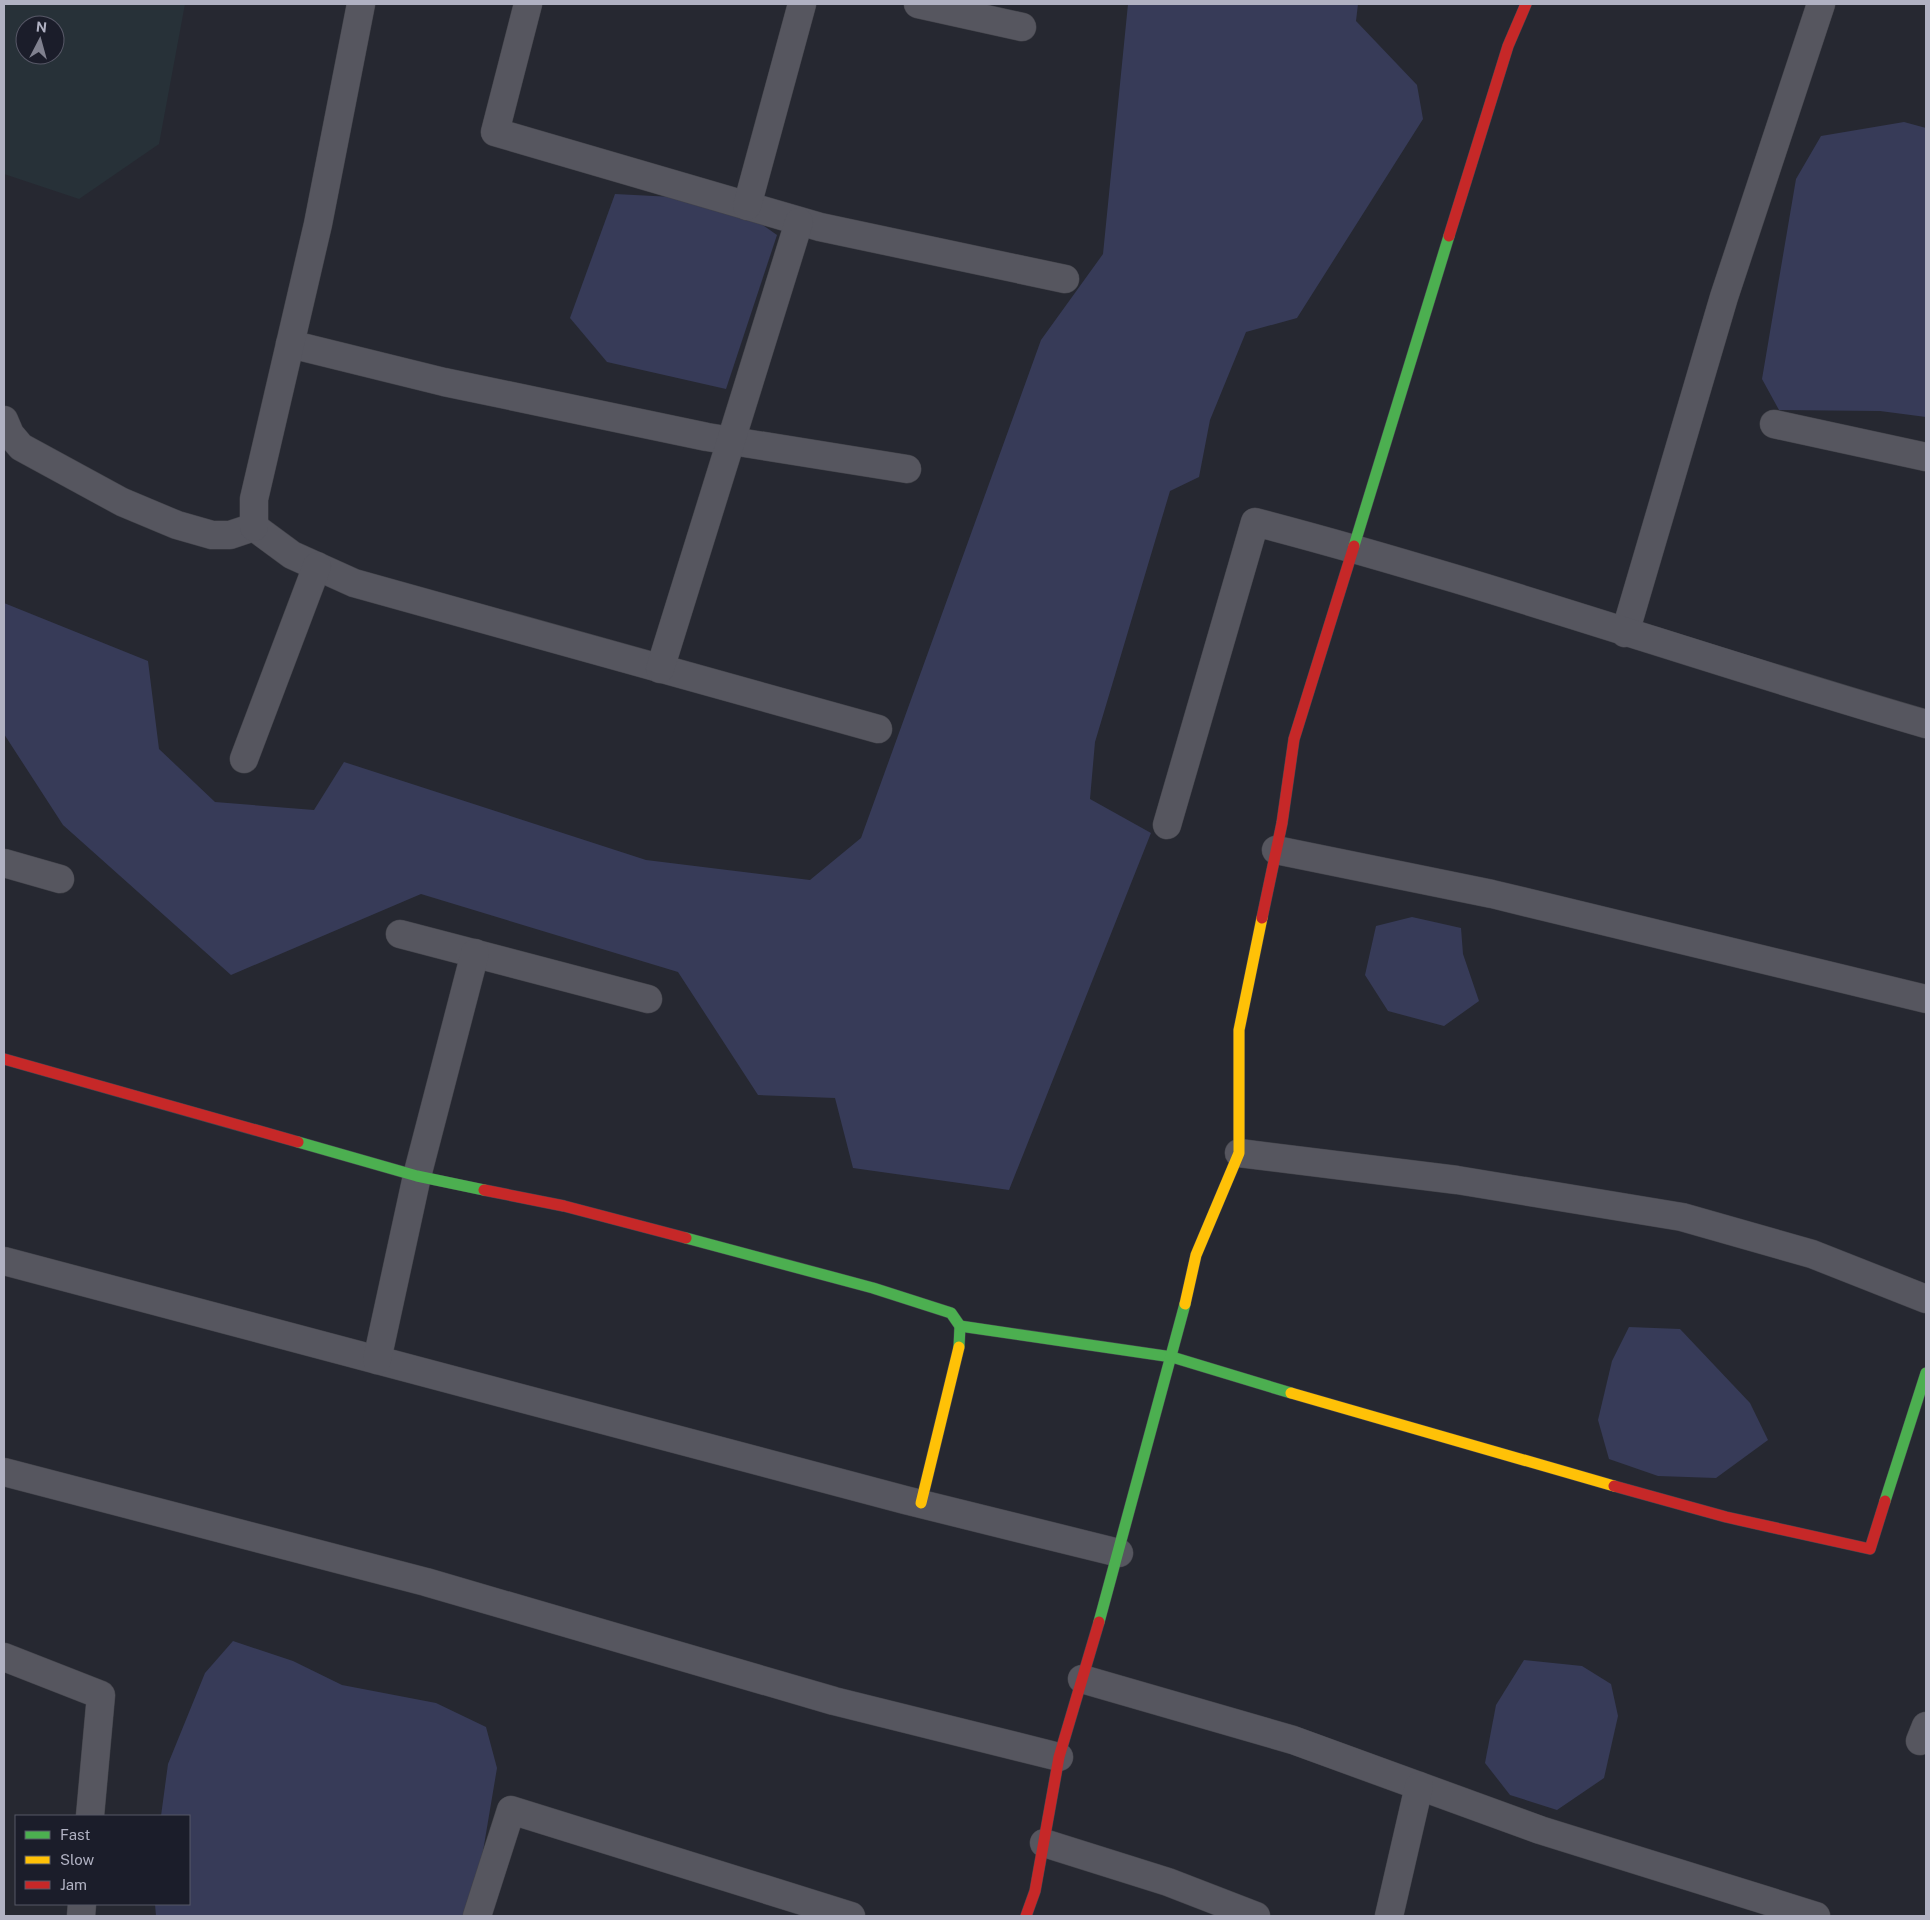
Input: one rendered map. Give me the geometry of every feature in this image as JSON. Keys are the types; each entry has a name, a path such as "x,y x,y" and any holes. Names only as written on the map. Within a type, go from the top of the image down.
{"street":[{"path":"254,527 254,499 318,224 361,4"},
{"path":"528,4 495,132 799,222 1064,279"},
{"path":"747,206 802,4"},
{"path":"918,4 1022,27"},
{"path":"1026,1916 1035,1891 1059,1757 1119,1553 1172,1357 1196,1255 1239,1153 1239,1030 1276,850 1294,739 1508,46 1526,4"},
{"path":"1625,633 1724,297 1821,4"},
{"path":"660,670 799,222"},
{"path":"290,344 444,382 732,441 907,469"},
{"path":"4,420 10,434 21,447 122,502 177,525 212,536 230,535 254,527"},
{"path":"1774,424 1926,457"},
{"path":"1167,825 1256,522 1354,548 1625,633 1926,724"},
{"path":"254,527 292,555 354,583 660,670 758,694 878,729"},
{"path":"244,759 317,566"},
{"path":"1276,850 1492,894 1926,999"},
{"path":"4,863 60,879"},
{"path":"400,934 648,998"},
{"path":"377,1360 418,1176 475,953"},
{"path":"4,1059 418,1176 564,1206 873,1288 951,1313 960,1326 961,1339 921,1503"},
{"path":"1239,1153 1457,1180 1682,1217 1812,1254 1926,1299"},
{"path":"4,1261 921,1503 1119,1553"},
{"path":"960,1326 1172,1357 1422,1432 1726,1517 1870,1549 1926,1373"},
{"path":"4,1472 426,1582 834,1701 1059,1757"},
{"path":"4,1657 101,1695 90,1815"},
{"path":"1082,1679 1294,1740 1540,1830 1816,1916"},
{"path":"1388,1916 1419,1786"},
{"path":"477,1916 511,1810 851,1916"},
{"path":"1044,1843 1168,1882 1256,1916"}],"shaded area":[{"path":"4,4 185,4 159,144 79,199 4,174"}],"water":[{"path":"1128,4 1358,4 1356,21 1417,85 1423,119 1297,318 1246,332 1210,420 1199,477 1170,491 1095,742 1090,799 1151,833 1009,1190 853,1168 835,1098 758,1095 678,972 421,894 231,975 63,825 4,734 4,603 148,661 159,749 215,802 314,810 344,762 646,860 810,880 861,838 1041,340 1103,254"},
{"path":"1904,122 1926,128 1926,417 1880,411 1779,410 1762,379 1796,179 1821,136"},
{"path":"615,194 673,197 750,216 777,235 726,389 607,362 570,318"},
{"path":"1412,917 1461,928 1463,954 1479,1001 1444,1026 1388,1011 1365,975 1376,926"},
{"path":"1629,1327 1680,1329 1750,1403 1768,1440 1716,1478 1658,1476 1609,1459 1598,1420 1612,1361"},
{"path":"233,1641 293,1661 342,1685 436,1703 486,1727 497,1768 479,1875 463,1916 156,1916 155,1905 190,1905 190,1815 161,1815 168,1764 205,1673"},
{"path":"1524,1660 1582,1666 1611,1684 1618,1716 1604,1778 1557,1810 1510,1795 1485,1763 1496,1705"}],"traffic: fast":[{"path":"1354,546 1449,236"},
{"path":"298,1142 417,1176 484,1190"},
{"path":"686,1238 873,1288 951,1313 960,1326 959,1347"},
{"path":"1099,1622 1185,1304"},
{"path":"960,1326 1172,1357 1291,1393"},
{"path":"1885,1501 1926,1373"}],"traffic: slow":[{"path":"1185,1304 1196,1255 1239,1153 1239,1030 1262,918"},
{"path":"921,1503 959,1347"},
{"path":"1291,1393 1614,1486"}],"traffic: jam":[{"path":"1449,236 1508,46 1526,4"},
{"path":"1262,918 1282,823 1294,739 1354,546"},
{"path":"4,1059 298,1142"},
{"path":"484,1190 564,1206 686,1238"},
{"path":"1614,1486 1726,1517 1870,1549 1885,1501"},
{"path":"1026,1916 1035,1891 1059,1757 1099,1622"}]}
